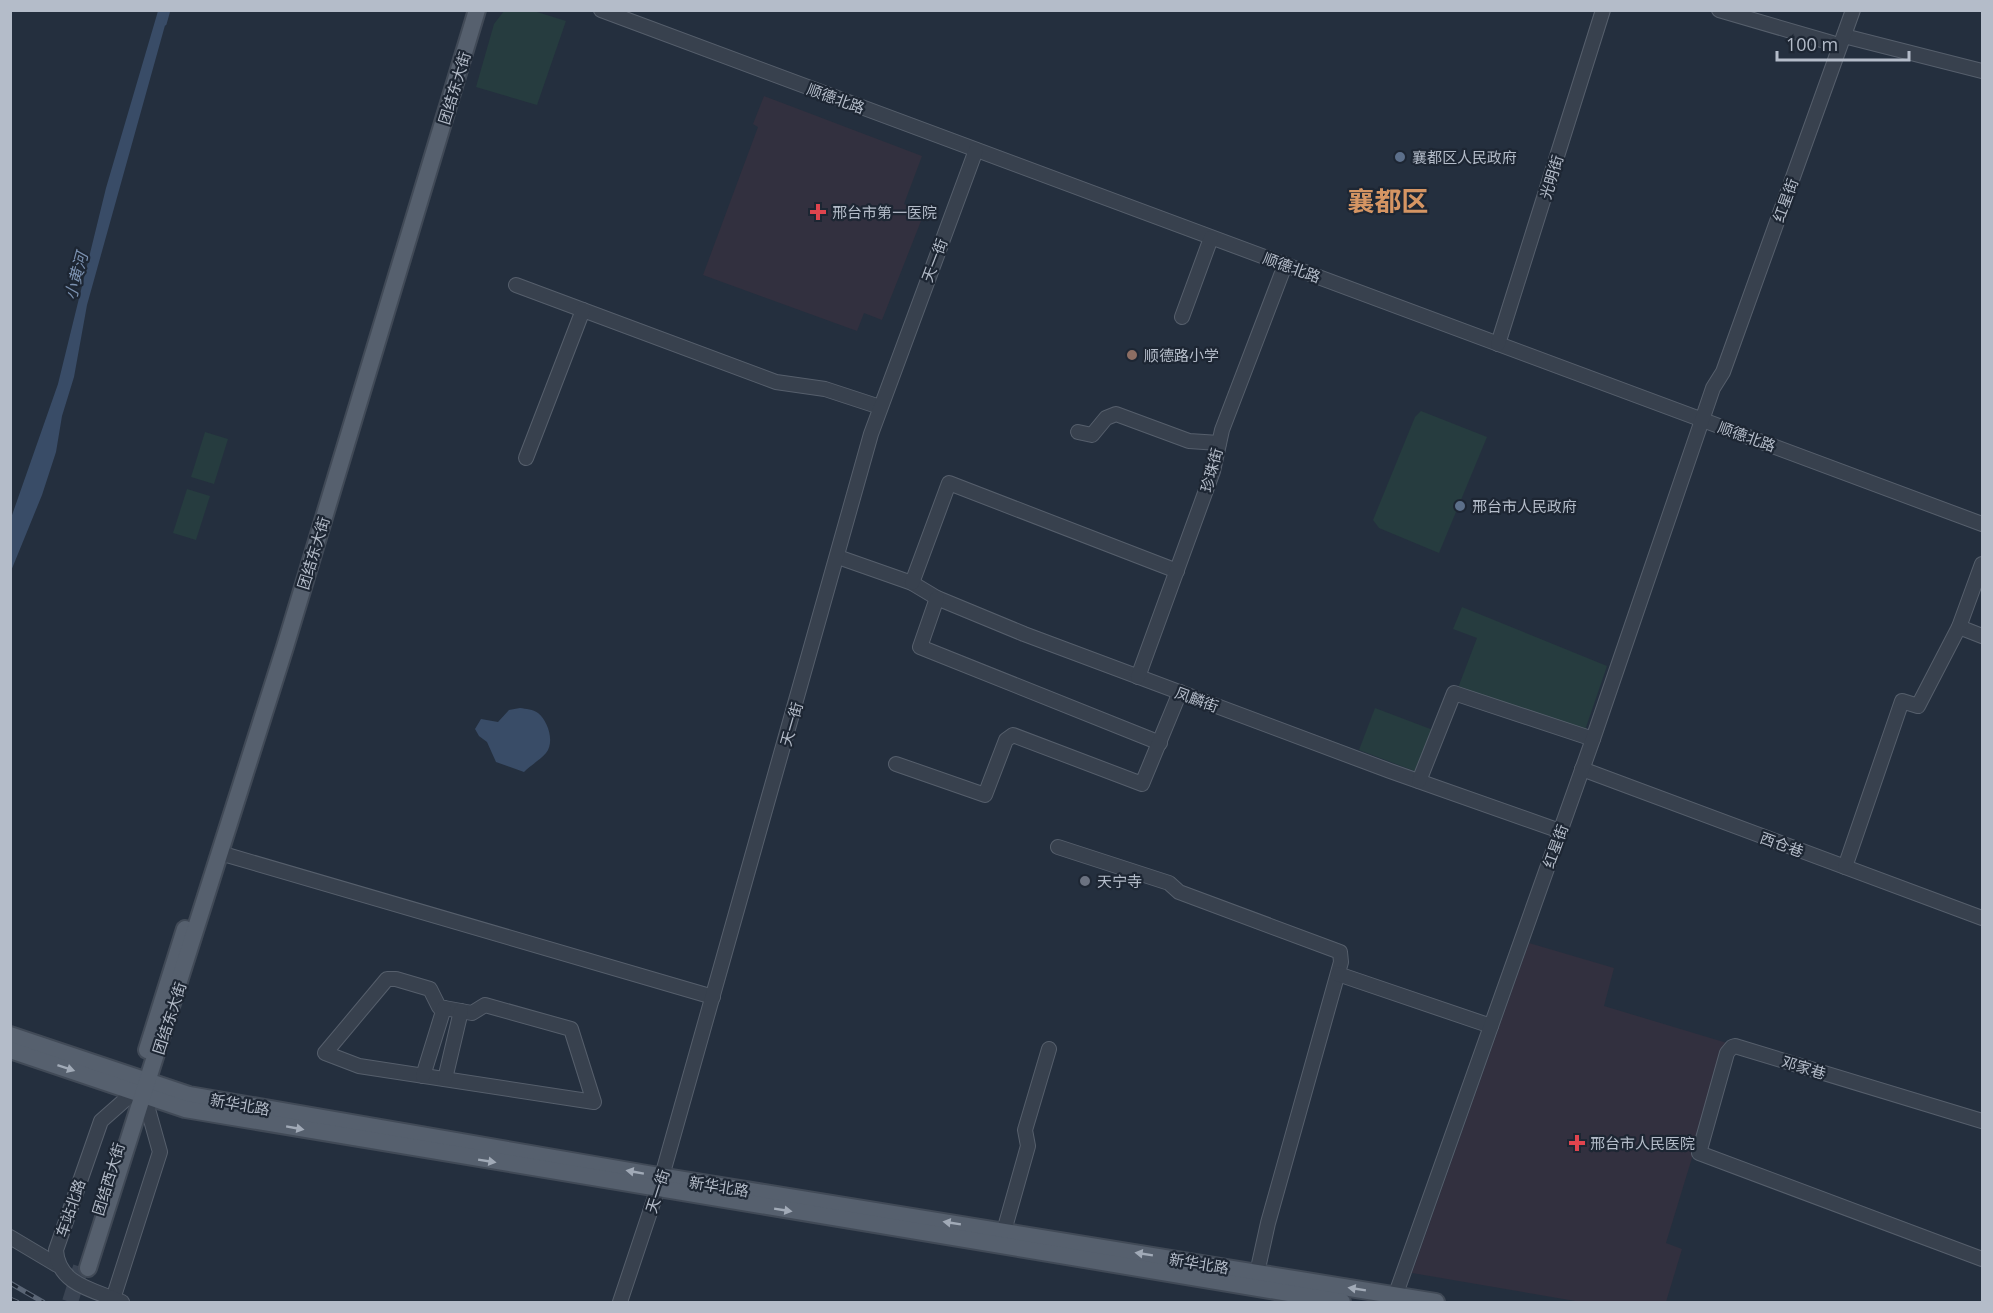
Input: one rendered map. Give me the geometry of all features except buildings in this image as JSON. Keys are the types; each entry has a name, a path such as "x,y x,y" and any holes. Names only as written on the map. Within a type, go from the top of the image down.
{"main road":[{"name":"团结东大街","path":"141,1086 467,10"},
{"name":"团结东大街","path":"141,1086 220,853 477,10"},
{"name":"新华北路","path":"10,1035 141,1086 185,1109 660,1183 1004,1231 1257,1273 1291,1292 1436,1302"},
{"name":"新华北路","path":"10,1050 141,1086"},
{"name":"团结西大街","path":"85,1268 141,1086"},
{"name":"新华北路","path":"660,1183 1342,1302"}],"street":[{"name":"顺德北路","path":"601,10 1983,524"},
{"name":"光明街","path":"1498,344 1603,10"},
{"path":"1719,10 1832,43"},
{"name":"红星街","path":"1713,388 1714,369 1844,10"},
{"name":"红星街","path":"1394,1299 1593,739 1713,388 1723,372 1853,10"},
{"path":"1844,36 1983,71"},
{"name":"天一街","path":"620,1302 660,1183 880,407 976,150"},
{"path":"1182,317 1211,238"},
{"name":"珍珠街","path":"1138,677 1213,471 1218,443 1286,265"},
{"path":"516,285 776,382 825,389 880,407"},
{"path":"526,458 583,310"},
{"path":"1078,432 1092,435 1106,418 1116,414 1190,441 1218,443"},
{"path":"912,583 949,483 1177,571"},
{"name":"凤麟街","path":"838,557 912,583 938,598 1138,677 1560,831"},
{"path":"1845,867 1902,701 1918,706 1959,627 1983,564"},
{"path":"938,598 920,647 1160,743"},
{"path":"1959,627 1983,636"},
{"path":"896,764 985,795 1006,740 1013,735 1139,784 1145,781 1180,692"},
{"path":"1419,781 1454,693 1593,739"},
{"name":"西仓巷","path":"1582,769 1983,918"},
{"path":"1058,847 1169,883 1179,892 1338,950 1342,957 1268,1223 1257,1273"},
{"path":"220,853 713,997"},
{"path":"1338,974 1491,1026"},
{"path":"387,979 396,979 430,989 439,1007 444,1008 472,1013 485,1005 571,1029 594,1102 359,1066 325,1053 387,979"},
{"path":"423,1076 444,1008"},
{"path":"445,1079 461,1011"},
{"name":"邓家巷","path":"1983,1121 1736,1046 1727,1053 1699,1153 1983,1259"},
{"path":"1004,1231 1028,1146 1025,1130 1049,1049"},
{"name":"车站北路","path":"57,1265 58,1240 101,1121 141,1086"},
{"path":"10,1237 57,1265 65,1276 118,1300 160,1152 141,1086"}],"shaded area":[{"name":"邢台市第一医院","path":"764,96 922,156 904,204 911,207 908,216 921,221 882,320 864,313 857,331 703,275 758,127 753,124"},
{"name":"邢台市人民医院","path":"1529,943 1614,968 1604,1006 1727,1043 1666,1243 1682,1249 1666,1302 1581,1302 1412,1273"}],"green space":[{"path":"504,11 534,11 566,21 537,105 476,87 494,24"},
{"path":"1421,411 1487,437 1439,553 1379,528 1373,520 1415,417"},
{"path":"205,432 228,439 214,484 191,477"},
{"path":"187,489 210,496 196,540 173,533"},
{"path":"1462,607 1607,666 1584,733 1458,688 1477,638 1453,629"},
{"path":"1375,708 1433,730 1417,772 1359,750"}],"water":[{"path":"158,11 169,11 87,305 74,377 62,416 56,452 42,495 11,571 11,518 58,384 106,188"},
{"path":"520,708 532,710 542,717 550,738 546,753 524,772 496,762 487,742 479,736 475,729 481,719 498,722 509,710"}],"waterway":[{"name":"小黄河","path":"165,24 169,10"}],"tunnel":[{"path":"70,1302 81,1267"}],"railway":[{"path":"10,1283 43,1302"},
{"path":"10,1299 17,1302"}],"place":[{"name":"襄都区人民政府","path":"1400,157"},
{"name":"邢台市第一医院","path":"818,212"},
{"name":"顺德路小学","path":"1132,355"},
{"name":"邢台市人民政府","path":"1460,506"},
{"name":"天宁寺","path":"1085,881"},
{"name":"邢台市人民医院","path":"1577,1143"}],"district":[{"name":"襄都区","path":"1388,200"}]}
